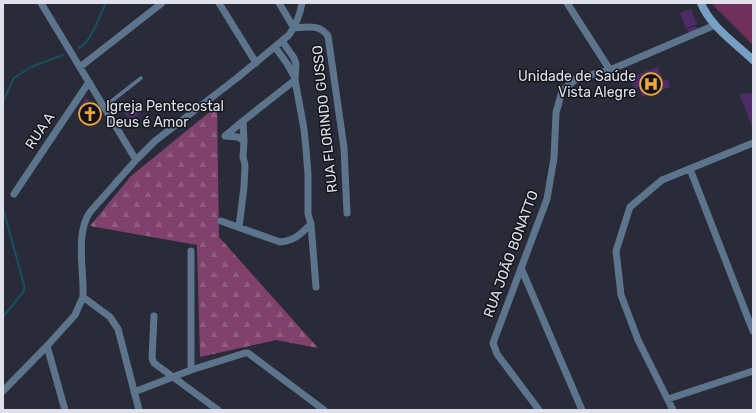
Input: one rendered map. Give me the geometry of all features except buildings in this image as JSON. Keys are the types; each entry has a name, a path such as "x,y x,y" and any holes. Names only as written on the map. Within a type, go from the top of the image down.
{"main road":[{"path":"701,3 715,25 753,60"}],"street":[{"path":"41,3 136,160"},
{"path":"80,67 162,3"},
{"path":"219,3 256,62"},
{"path":"279,3 294,28"},
{"path":"3,391 47,346 75,314 83,297 82,236 84,224 90,212 136,160 166,132 282,41 294,28 302,5 309,3"},
{"path":"566,3 610,70 715,25"},
{"name":"RUA FLORINDO GUSSO","path":"294,28 307,26 320,28 326,33 329,39 344,148 347,213"},
{"path":"282,41 295,61 296,80 304,129 308,174 308,214 311,224 316,288"},
{"path":"275,47 288,65 296,80"},
{"name":"RUA JOÃO BONATTO","path":"539,410 497,354 493,343 546,199 554,158 556,113 562,91 576,79 610,70"},
{"path":"244,141 238,137 225,136 296,80"},
{"name":"RUA A","path":"14,194 89,82"},
{"path":"238,228 245,165 243,154 243,121"},
{"path":"673,410 638,340 621,295 616,251 630,207 662,180 753,143"},
{"path":"690,169 753,331"},
{"path":"221,221 280,242 294,239 311,224"},
{"path":"191,251 191,370"},
{"path":"521,268 582,410"},
{"path":"83,297 110,317 118,329 139,410"},
{"path":"154,316 152,360 154,363 218,410"},
{"path":"47,346 65,410"},
{"path":"134,392 191,370 248,353 324,410"},
{"path":"668,399 753,371"}],"lane":[{"path":"104,107 141,78"}],"green space":[{"path":"217,106 219,237 318,348 276,340 200,357 197,245 90,226 131,176"}],"shaded area":[{"path":"711,3 753,3 753,45"}],"waterway":[{"path":"79,48 88,40 106,3"},
{"path":"3,101 14,78 31,67 63,55"},
{"path":"3,208 24,285 24,291 3,317"}],"place":[{"name":"Unidade de Saúde Vista Alegre","path":"651,84"},
{"name":"Igreja Pentecostal Deus é Amor","path":"90,114"}]}
